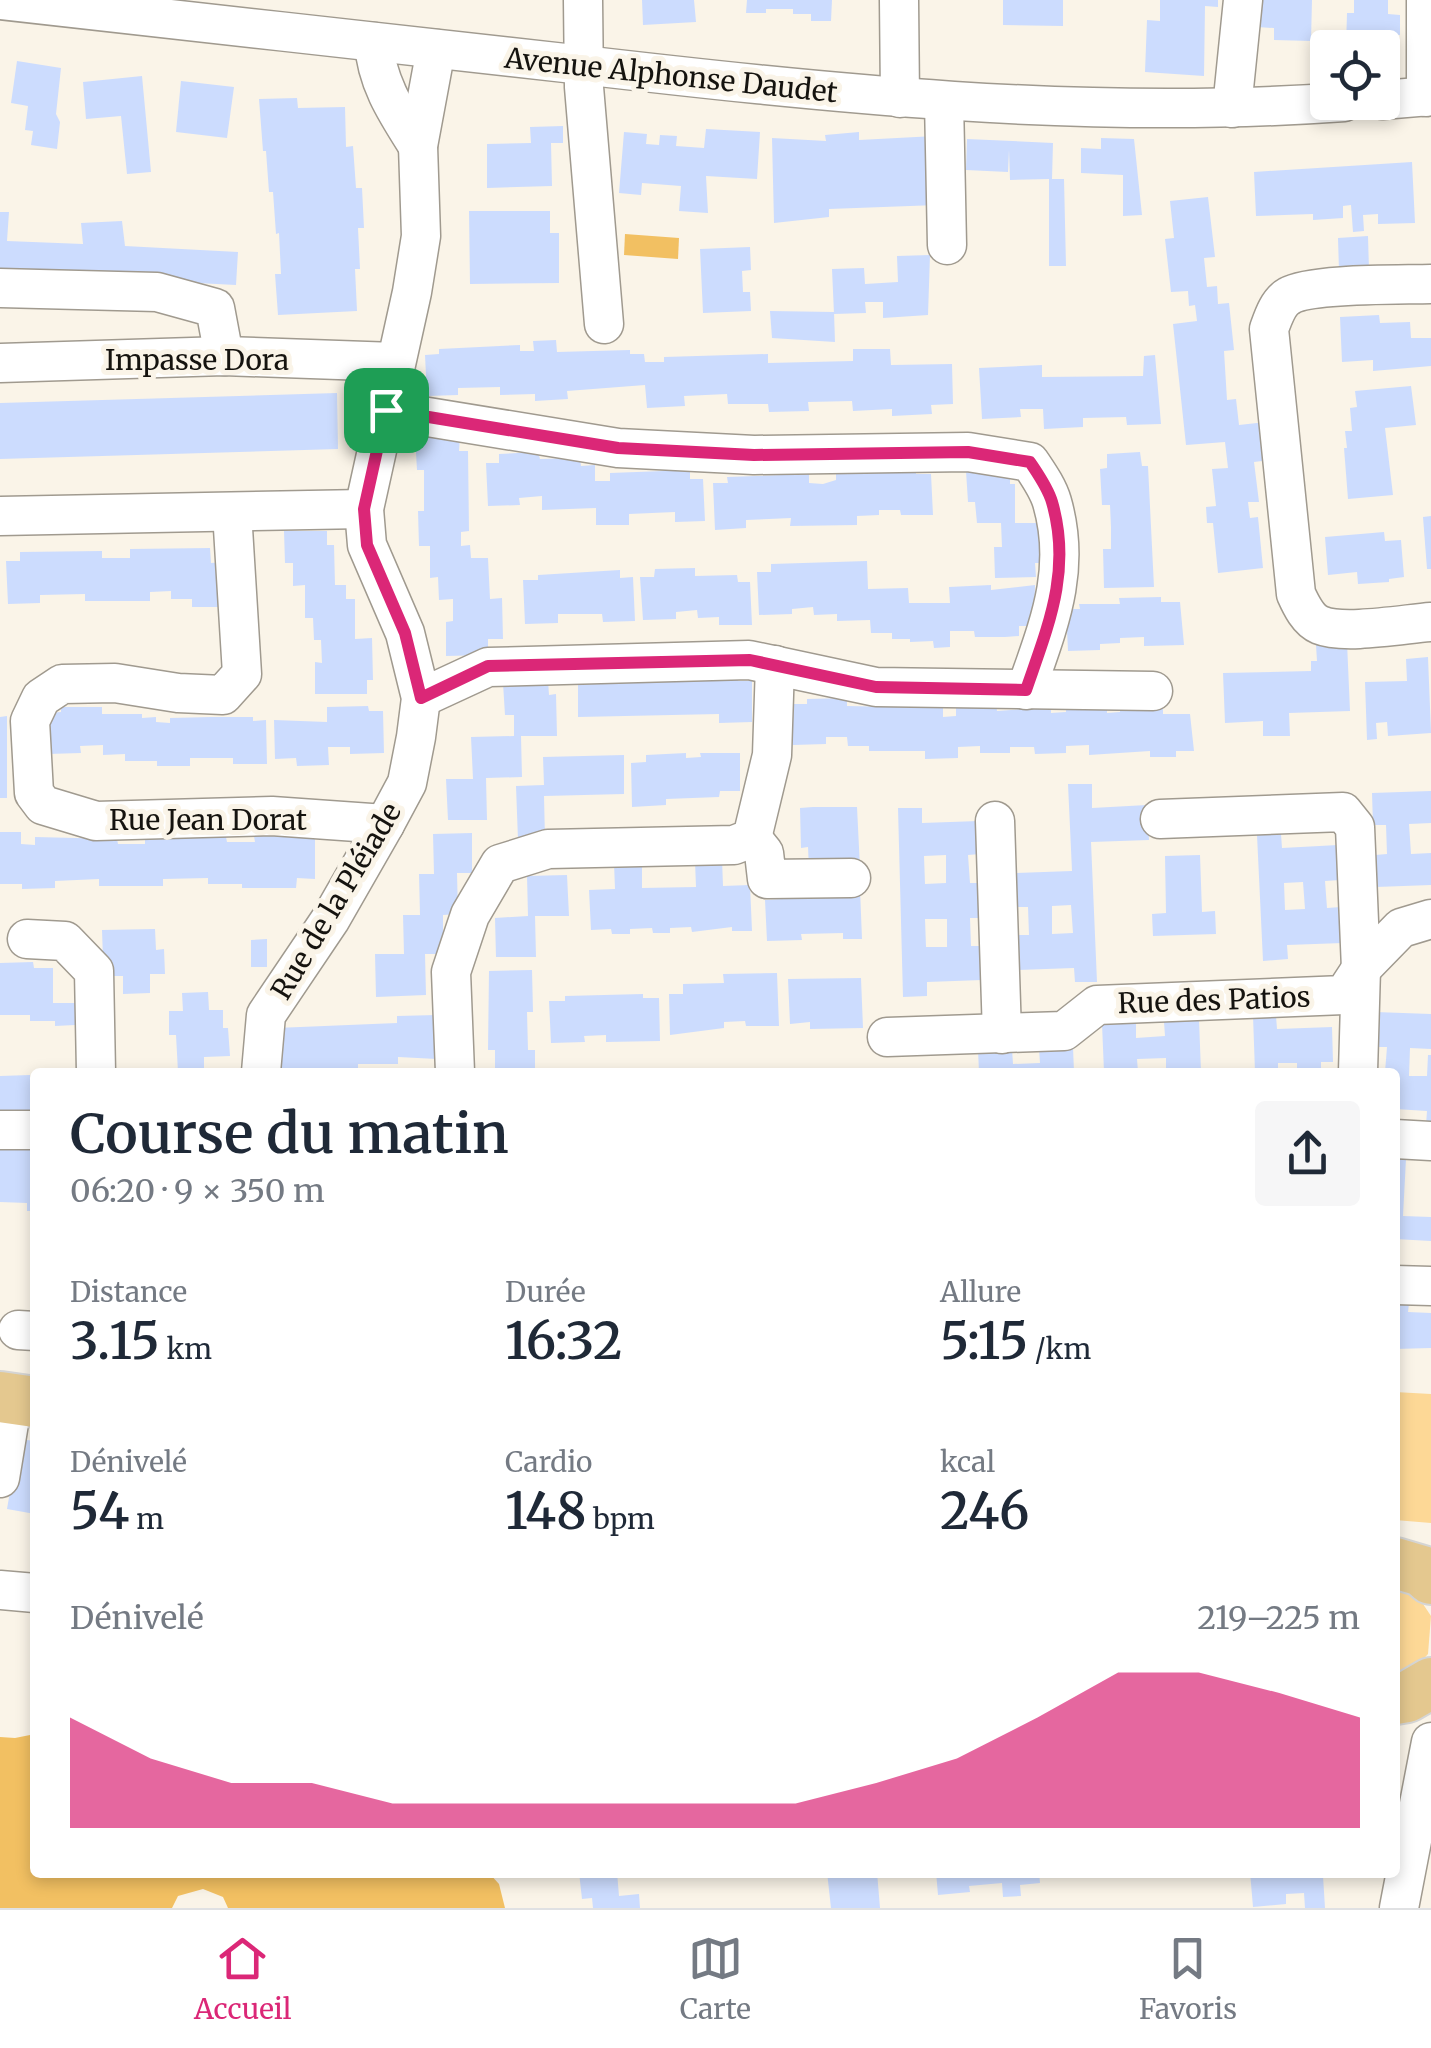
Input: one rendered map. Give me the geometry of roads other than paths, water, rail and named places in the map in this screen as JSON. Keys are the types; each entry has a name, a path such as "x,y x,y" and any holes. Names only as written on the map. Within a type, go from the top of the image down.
{"main road":[{"path":"1400,1565 1431,1579"},
{"path":"1400,1698 1431,1683"}],"street":[{"name":"Avenue Alphonse Daudet","path":"0,0 900,98 1097,108 1310,104"},
{"path":"583,0 583,66 604,324"},
{"path":"899,0 900,98"},
{"path":"1232,108 1243,0"},
{"path":"1400,99 1429,97 1426,0"},
{"name":"Rue de la Pléiade","path":"374,42 376,67 384,89 418,146"},
{"name":"Rue de la Pléiade","path":"261,1068 266,1014 330,920 406,783 421,698 405,633 367,545 364,509 421,236 418,146 436,48"},
{"path":"944,101 948,244"},
{"path":"1431,284 1318,289 1289,296 1274,314 1269,329 1296,594 1304,611 1319,624 1343,628 1431,622"},
{"path":"0,288 157,292 214,308 224,356"},
{"name":"Impasse Dora","path":"0,363 224,356 394,362"},
{"path":"386,410 618,448 754,455 968,452 1030,462 1052,499 1062,558 1051,618 1026,690"},
{"path":"0,516 364,509"},
{"name":"Rue Jean Dorat","path":"232,512 242,674 223,695 114,683 62,684 41,698 30,721 34,793 43,805 96,821 272,816 385,824"},
{"path":"421,698 488,666 750,660 876,687 1153,691"},
{"path":"752,838 772,755 775,665"},
{"path":"1160,819 1342,812 1356,826 1361,969 1358,1068"},
{"path":"996,822 1002,1034"},
{"path":"752,838 764,853 766,879 851,878"},
{"path":"455,1068 452,972 470,916 500,864 548,849 734,845 752,838"},
{"name":"Rue des Patios","path":"887,1038 1064,1031 1097,1004 1344,994 1361,969 1401,928 1431,919"},
{"path":"27,939 65,941 94,971 96,1068"},
{"path":"0,1130 30,1130"},
{"path":"1400,1139 1431,1141"},
{"path":"1400,1285 1431,1286"},
{"path":"0,1478 16,1399"},
{"path":"0,1590 30,1593"},
{"path":"1409,1886 1431,1742"},
{"path":"1400,1786 1409,1886"}]}
